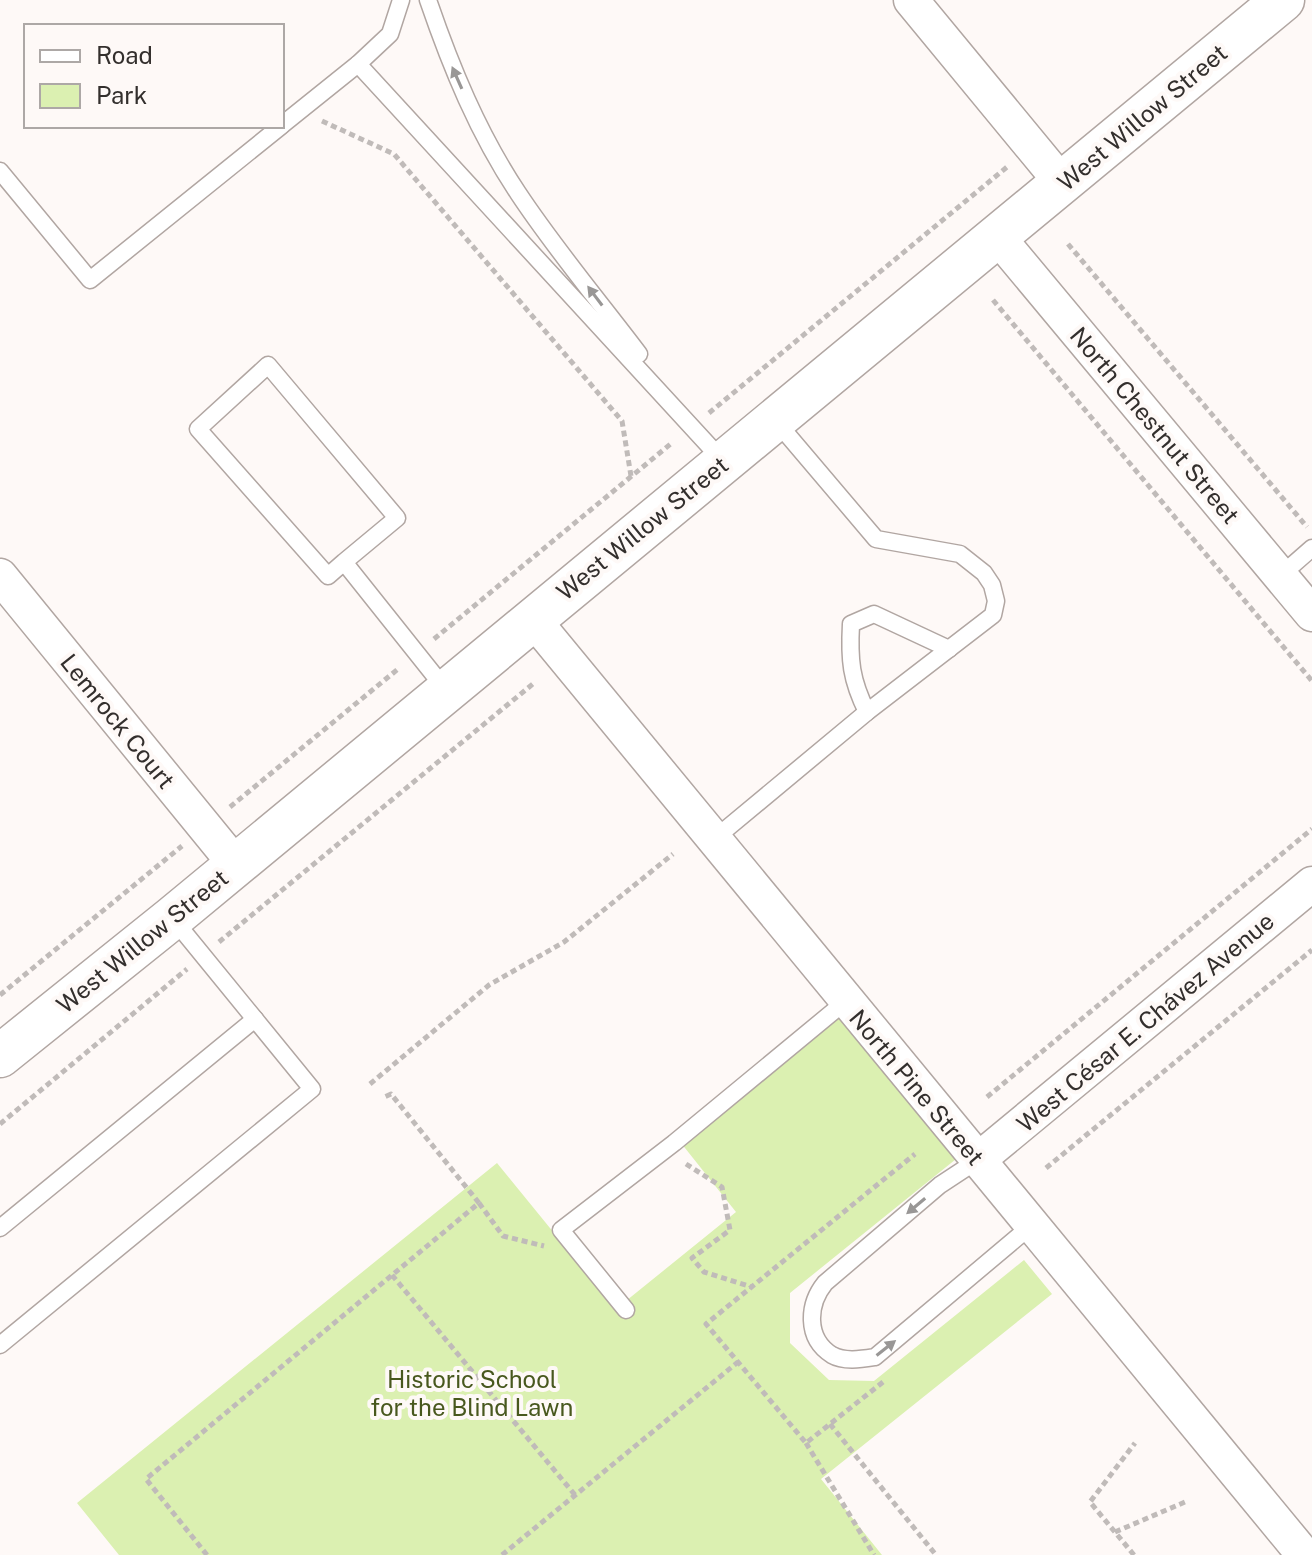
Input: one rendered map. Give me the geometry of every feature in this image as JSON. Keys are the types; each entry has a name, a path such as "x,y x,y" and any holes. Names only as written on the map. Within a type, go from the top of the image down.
{"street":[{"path":"911,0 1062,183"},
{"name":"West Willow Street","path":"0,1056 172,918 1283,0"},
{"name":"North Chestnut Street","path":"997,236 1312,614"},
{"name":"Lemrock Court","path":"0,576 236,865"},
{"name":"North Pine Street","path":"532,618 1304,1555"},
{"name":"West César E. Chávez Avenue","path":"978,1160 1312,884"}],"lane":[{"path":"284,124 390,34 401,0"},
{"path":"428,0 450,62 477,122 518,193 693,426"},
{"path":"358,64 723,461"},
{"path":"0,171 90,280 279,128"},
{"path":"268,365 397,518 344,562 328,576 198,429 268,365"},
{"path":"713,840 867,712 993,615 996,601 992,585 984,573 960,554 876,539 774,419"},
{"path":"1280,576 1312,548"},
{"path":"344,562 446,690"},
{"path":"867,712 854,687 849,659 851,624 874,614 949,649"},
{"path":"0,1345 312,1089 172,918"},
{"path":"626,1310 561,1230 674,1143 846,1001"},
{"path":"0,1228 255,1019"},
{"path":"978,1160 940,1185 825,1283 815,1295 811,1311 812,1326 819,1340 831,1354 844,1359 875,1357 1032,1225"}],"path":[{"path":"299,111 394,154 622,421 631,477"},
{"path":"0,995 1011,164"},
{"path":"1068,244 1312,532"},
{"path":"993,300 1312,681"},
{"path":"0,1124 534,683"},
{"path":"987,1097 1312,829"},
{"path":"370,1084 489,985 564,942 673,854"},
{"path":"1046,1168 1312,950"},
{"path":"382,1098 391,1094 503,1236 561,1250 571,1242"},
{"path":"681,1160 722,1187 730,1230 692,1258 704,1272 752,1287"},
{"path":"204,1554 146,1479 479,1203"},
{"path":"392,1275 575,1495"},
{"path":"502,1555 738,1362"},
{"path":"830,1424 936,1555"},
{"path":"806,1443 874,1555"},
{"path":"1134,1555 1090,1502 1135,1443"},
{"path":"1115,1532 1185,1502"}],"green space":[{"name":"Historic School for the Blind Lawn","path":"844,1011 961,1155 790,1293 790,1343 829,1380 874,1381 1024,1260 1052,1294 821,1479 882,1555 119,1555 77,1503 497,1163 616,1309 736,1212 681,1143"}]}
